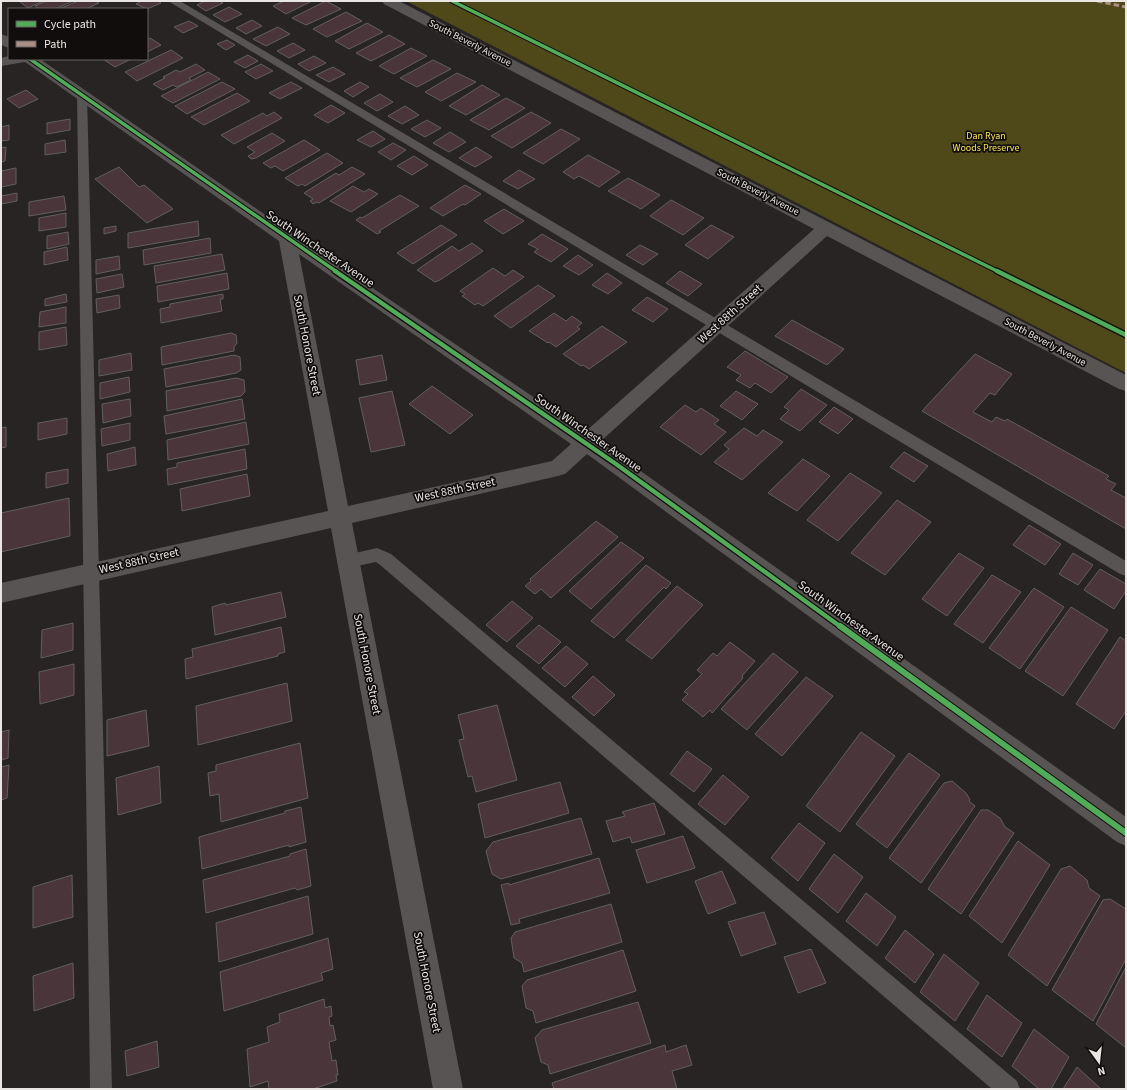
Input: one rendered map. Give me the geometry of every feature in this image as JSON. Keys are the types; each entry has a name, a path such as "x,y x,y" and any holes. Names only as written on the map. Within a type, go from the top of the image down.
{"street":[{"name":"South Beverly Avenue","path":"390,1 1126,384"},
{"path":"1,62 14,60"},
{"name":"South Winchester Avenue","path":"31,60 585,443 1126,832"},
{"name":"West 88th Street","path":"1,593 558,468 826,228"},
{"name":"South Honore Street","path":"287,238 448,1089"}],"lane":[{"path":"173,1 1126,569"},
{"path":"82,94 101,1089"},
{"path":"348,561 377,555 385,559 1009,1089"}],"green space":[{"name":"Dan Ryan Woods Preserve","path":"406,1 1126,1 1126,373"}],"building":[{"path":"19,1 43,1 28,8"},
{"path":"46,1 73,1 57,8 38,8 35,6"},
{"path":"78,1 95,1 99,3 88,8 61,8"},
{"path":"142,1 158,1 161,3 148,9 136,4"},
{"path":"205,1 219,1 223,3 206,11 197,5"},
{"path":"284,1 312,1 286,14 273,6"},
{"path":"326,1 341,9 306,25 292,18"},
{"path":"229,7 242,14 225,22 213,15"},
{"path":"346,12 362,21 327,37 313,29"},
{"path":"252,20 262,26 246,34 236,28"},
{"path":"189,21 198,26 183,33 174,27"},
{"path":"367,23 383,32 349,49 335,41"},
{"path":"278,27 290,34 266,46 253,39"},
{"path":"389,35 405,44 371,61 356,53"},
{"path":"150,38 161,45 148,52 148,39"},
{"path":"227,40 235,45 226,50 217,44"},
{"path":"293,43 305,50 289,58 277,51"},
{"path":"411,48 427,56 394,74 379,66"},
{"path":"171,50 183,58 137,81 125,72"},
{"path":"248,55 258,61 245,68 234,62"},
{"path":"314,56 326,63 309,71 298,64"},
{"path":"104,60 129,60 115,67"},
{"path":"433,60 451,69 417,87 400,78"},
{"path":"196,64 205,70 189,78 191,80 177,87 173,85 163,90 153,84 176,70 180,72"},
{"path":"261,64 273,71 256,79 245,72"},
{"path":"333,67 345,74 329,82 316,75"},
{"path":"208,72 220,79 173,103 161,96"},
{"path":"457,73 476,82 441,101 425,92"},
{"path":"222,82 235,89 187,114 175,106"},
{"path":"291,82 302,88 280,99 269,93"},
{"path":"360,82 369,87 353,97 344,91"},
{"path":"482,85 500,95 466,115 449,106"},
{"path":"26,90 38,99 19,108 7,99"},
{"path":"237,93 250,101 204,125 191,117"},
{"path":"380,94 393,102 377,111 364,103"},
{"path":"506,98 525,108 489,130 470,120"},
{"path":"331,105 345,113 328,123 314,115"},
{"path":"405,106 419,115 402,124 388,116"},
{"path":"274,112 282,118 234,144 221,135 263,113 267,116"},
{"path":"531,112 551,123 512,148 491,136"},
{"path":"70,119 70,130 47,134 47,123"},
{"path":"427,120 441,128 425,137 411,129"},
{"path":"9,125 9,140 1,141 1,127"},
{"path":"561,129 580,139 543,164 523,153"},
{"path":"373,131 385,139 371,147 357,140"},
{"path":"450,132 466,142 449,152 433,143"},
{"path":"272,133 285,141 256,158 251,159 248,156 255,152 247,147"},
{"path":"65,140 66,152 45,155 45,144"},
{"path":"304,140 320,150 283,171 275,166 271,168 263,163"},
{"path":"393,143 406,150 391,160 378,152"},
{"path":"6,147 5,161 1,162 1,148"},
{"path":"476,147 492,157 475,167 459,158"},
{"path":"327,153 343,163 305,186 302,184 298,186 285,178"},
{"path":"588,155 620,172 599,187 579,176 574,179 563,172"},
{"path":"414,156 428,165 412,175 397,166"},
{"path":"119,167 139,187 144,185 173,209 147,223 95,179"},
{"path":"352,167 365,174 319,203 317,202 313,204 310,201 313,199 304,193 336,173 339,175"},
{"path":"16,168 16,184 1,187 1,171"},
{"path":"519,170 535,179 518,189 503,181"},
{"path":"628,178 660,195 641,209 608,191"},
{"path":"465,185 481,194 465,205 463,204 443,216 430,208"},
{"path":"353,186 364,192 369,189 378,194 351,212 330,201"},
{"path":"17,193 17,201 1,204 1,196"},
{"path":"400,195 419,206 379,231 381,232 377,234 356,220 360,217 362,218"},
{"path":"64,196 66,210 29,216 29,202"},
{"path":"671,200 704,218 683,235 650,216"},
{"path":"504,209 524,221 503,234 484,221"},
{"path":"66,213 66,227 39,231 39,218"},
{"path":"198,221 199,236 128,248 128,233"},
{"path":"441,225 457,235 413,264 397,253"},
{"path":"711,225 734,237 708,259 685,245"},
{"path":"116,226 116,231 104,234 104,228"},
{"path":"68,232 69,244 47,249 47,236"},
{"path":"542,234 568,249 551,262 534,252 538,249 528,244"},
{"path":"210,238 211,253 144,265 143,250"},
{"path":"472,243 483,251 440,280 435,282 417,270 452,246 459,251"},
{"path":"640,245 658,254 643,265 626,255"},
{"path":"67,247 68,260 44,265 44,252"},
{"path":"222,254 225,270 156,283 154,266"},
{"path":"578,255 593,265 579,275 563,266"},
{"path":"119,256 120,269 96,274 96,260"},
{"path":"493,268 505,276 513,270 524,277 483,306 478,303 475,305 462,296 465,294 460,291"},
{"path":"680,271 702,284 688,296 666,283"},
{"path":"227,273 229,289 158,302 157,286"},
{"path":"607,273 622,283 608,294 592,285"},
{"path":"122,274 124,287 97,293 96,279"},
{"path":"538,285 555,296 511,328 494,316"},
{"path":"66,294 67,302 45,306 45,299"},
{"path":"223,294 223,299 220,299 222,311 161,323 160,309 170,307 170,304"},
{"path":"119,295 120,308 97,313 96,299"},
{"path":"647,297 668,309 653,322 632,310"},
{"path":"66,307 66,323 39,327 40,312"},
{"path":"554,313 566,321 572,316 582,323 577,327 580,329 556,347 529,331"},
{"path":"792,320 844,349 827,365 775,336"},
{"path":"602,326 627,342 589,369 583,365 581,366 563,354"},
{"path":"66,327 67,345 39,350 39,332"},
{"path":"231,333 236,335 237,343 234,347 234,351 162,365 161,347"},
{"path":"745,351 788,377 771,393 755,383 750,388 736,380 741,375 727,367"},
{"path":"131,353 132,370 99,376 99,360"},
{"path":"975,354 1012,374 995,395 990,393 973,412 992,422 996,417 1005,421 1007,419 1109,476 1106,479 1116,484 1111,490 1126,498 1126,529 922,411"},
{"path":"234,355 240,357 241,370 236,373 166,387 164,369"},
{"path":"382,355 387,380 360,385 356,360"},
{"path":"129,377 130,392 100,399 100,383"},
{"path":"236,378 244,380 245,392 241,396 167,411 166,391"},
{"path":"432,386 473,415 450,434 409,404"},
{"path":"801,389 827,405 800,431 780,419 789,410 784,407"},
{"path":"392,391 405,445 371,452 359,398"},
{"path":"736,391 758,404 742,420 720,406"},
{"path":"130,399 131,416 103,423 102,404"},
{"path":"242,399 245,419 166,434 164,416"},
{"path":"685,405 696,412 701,408 719,420 714,424 726,432 701,455 660,427"},
{"path":"834,407 853,419 838,434 819,422"},
{"path":"67,418 67,434 38,440 38,423"},
{"path":"246,422 249,444 168,460 167,440"},
{"path":"130,423 130,440 102,446 101,429"},
{"path":"6,427 6,447 1,448 1,428"},
{"path":"744,428 757,436 763,430 783,442 742,480 714,462 729,449 724,445"},
{"path":"135,447 136,465 108,471 107,454"},
{"path":"245,449 247,469 168,485 167,469 177,467 177,463"},
{"path":"904,452 928,466 914,482 890,467"},
{"path":"803,459 830,476 797,511 768,493"},
{"path":"68,469 68,483 46,488 46,473"},
{"path":"850,473 882,493 838,541 807,520"},
{"path":"247,474 250,496 182,511 180,489"},
{"path":"69,498 70,536 1,552 1,513"},
{"path":"897,500 931,522 885,575 851,553"},
{"path":"596,521 618,537 551,598 541,589 535,594 525,586 531,581 530,579"},
{"path":"1029,525 1061,544 1045,565 1013,545"},
{"path":"621,542 644,558 591,609 569,591"},
{"path":"959,553 984,568 947,616 922,599"},
{"path":"1073,553 1093,565 1078,585 1059,574"},
{"path":"646,565 671,583 666,589 664,587 614,638 591,621"},
{"path":"1100,569 1126,584 1126,591 1114,609 1084,590"},
{"path":"992,575 1021,592 983,643 954,624"},
{"path":"677,586 703,605 652,659 626,640"},
{"path":"1034,588 1064,607 1020,669 989,648"},
{"path":"281,592 286,617 215,635 212,607"},
{"path":"512,601 533,618 507,642 486,625"},
{"path":"1071,607 1108,630 1063,696 1025,671"},
{"path":"73,623 73,650 41,658 42,630"},
{"path":"539,625 561,642 539,664 516,646"},
{"path":"281,627 285,652 278,654 278,656 186,679 185,659 193,657 192,649"},
{"path":"1120,637 1126,641 1126,711 1114,729 1076,704"},
{"path":"730,642 755,661 742,676 743,678 712,713 710,710 703,717 682,700 688,694 684,692 702,674 697,670 713,653 717,656"},
{"path":"566,646 588,664 565,687 542,668"},
{"path":"773,653 798,672 747,730 721,709"},
{"path":"74,664 74,695 40,704 39,672"},
{"path":"593,676 615,695 594,716 572,697"},
{"path":"806,677 833,696 782,756 755,734"},
{"path":"287,683 292,721 198,745 196,706"},
{"path":"497,705 517,780 476,792 472,776 468,777 459,740 464,739 458,715"},
{"path":"146,710 149,746 107,756 107,720"},
{"path":"9,730 8,758 1,760 1,732"},
{"path":"861,732 895,756 840,832 806,806"},
{"path":"300,743 308,798 221,822 219,794 210,796 208,773 216,771 216,765"},
{"path":"687,751 712,769 694,792 670,774"},
{"path":"909,753 940,775 887,848 856,824"},
{"path":"9,765 7,798 1,800 1,767"},
{"path":"159,766 161,803 118,815 116,778"},
{"path":"723,775 749,797 725,825 698,804"},
{"path":"952,781 966,793 970,800 969,801 975,806 921,883 889,858 944,783"},
{"path":"560,782 569,813 485,838 478,804"},
{"path":"654,803 665,834 632,843 630,837 613,842 606,821 625,816 622,812"},
{"path":"301,807 306,842 289,847 289,845 202,869 199,837 285,813 285,811"},
{"path":"981,810 988,810 1000,818 1005,827 1014,833 961,914 928,889"},
{"path":"581,818 592,854 501,879 492,874 486,851 493,842"},
{"path":"799,823 825,843 798,881 771,858"},
{"path":"683,836 695,868 647,883 636,850"},
{"path":"1018,841 1050,865 1002,943 969,916"},
{"path":"306,849 311,886 297,890 295,888 206,913 203,880 290,856 290,854"},
{"path":"834,854 863,877 838,913 809,889"},
{"path":"599,858 610,893 519,919 520,923 511,925 501,885 509,883 509,885"},
{"path":"1070,866 1087,880 1089,888 1100,896 1047,986 1008,955 1061,869"},
{"path":"722,871 736,903 708,914 695,881"},
{"path":"72,875 73,917 33,928 33,887"},
{"path":"866,893 896,917 877,946 846,921"},
{"path":"308,896 313,934 219,962 216,923"},
{"path":"1110,899 1126,909 1126,959 1093,1021 1052,990 1103,900"},
{"path":"611,904 622,942 524,972 522,963 514,958 511,938 515,932"},
{"path":"764,912 776,944 741,956 728,922"},
{"path":"905,930 934,954 915,983 885,958"},
{"path":"328,938 333,969 321,973 323,980 224,1011 220,972"},
{"path":"811,949 826,983 798,993 784,957"},
{"path":"623,950 636,991 536,1023 533,1011 526,1008 522,986 527,980"},
{"path":"944,954 979,983 955,1021 920,992"},
{"path":"73,963 74,998 34,1011 33,976"},
{"path":"1126,967 1126,1048 1096,1024"},
{"path":"987,995 1022,1023 1002,1057 967,1029"},
{"path":"324,999 325,1008 331,1006 332,1016 329,1017 330,1026 333,1025 336,1040 329,1042 332,1061 336,1060 338,1075 336,1075 337,1081 313,1089 269,1089 268,1081 250,1087 247,1049 269,1042 267,1027 280,1022 279,1014"},
{"path":"638,1002 651,1043 550,1074 548,1065 541,1062 535,1038 542,1030"},
{"path":"1034,1029 1069,1057 1051,1089 1039,1089 1012,1066"},
{"path":"157,1041 159,1067 127,1076 125,1051"},
{"path":"665,1045 666,1052 686,1045 692,1065 672,1071 677,1089 554,1089 552,1083"},
{"path":"1077,1067 1101,1089 1063,1089"}],"marked path":[{"path":"1097,1 1126,7"}],"cycle path":[{"path":"452,1 1126,335"},
{"path":"31,60 616,464 1126,833"}]}
